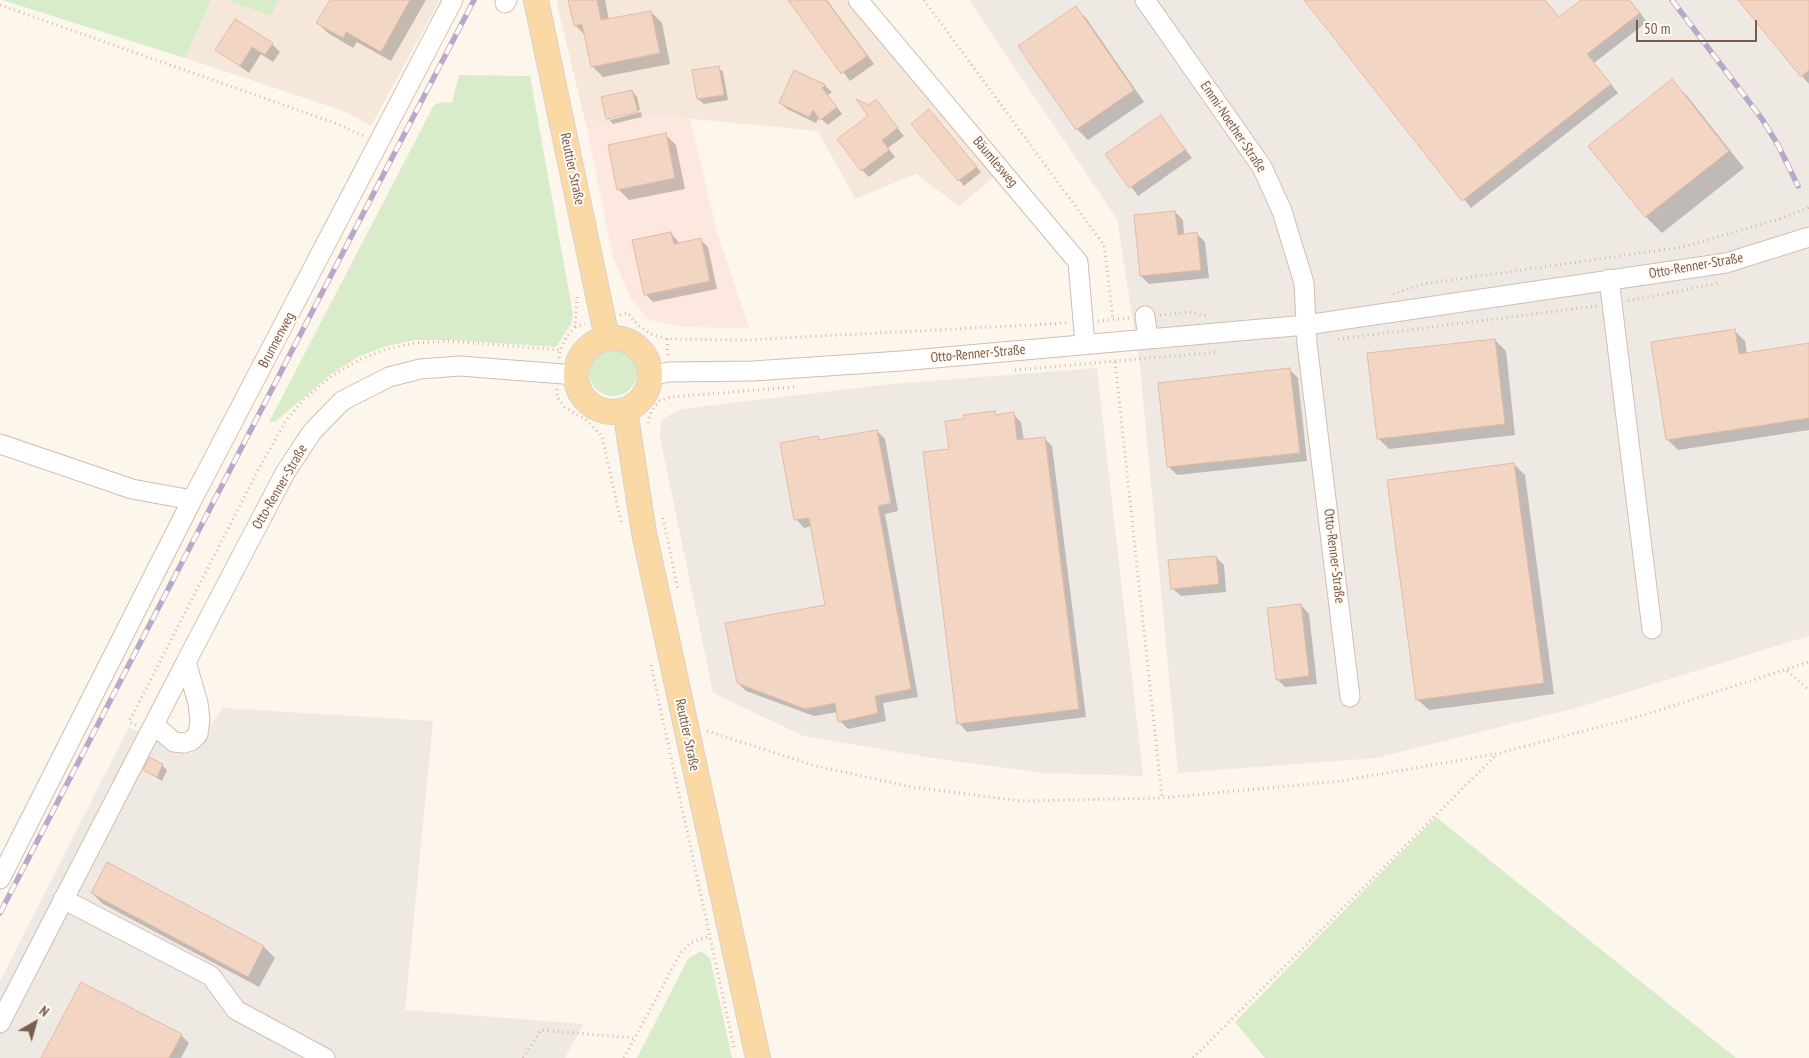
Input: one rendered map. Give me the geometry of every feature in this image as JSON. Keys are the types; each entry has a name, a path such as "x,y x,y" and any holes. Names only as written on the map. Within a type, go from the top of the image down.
{"main road":[{"name":"Reuttier Straße","path":"536,0 607,338"},
{"path":"607,338 626,340 641,350 649,367 650,376 643,397 625,410 605,411 588,402 567,374 593,343 607,338"},
{"name":"Reuttier Straße","path":"625,410 644,533 758,1058"}],"street":[{"name":"Brunnenweg","path":"0,879 192,500 380,144 453,0"},
{"name":"Bäumlesweg","path":"858,0 1078,262 1086,344"},
{"name":"Emmi-Noether-Straße","path":"1145,0 1262,167 1282,211 1304,283 1306,325"},
{"name":"Otto-Renner-Straße","path":"650,376 669,372 753,371 901,361 1306,325 1726,263 1809,237"},
{"path":"1609,279 1652,629"},
{"path":"1146,316 1148,338"},
{"name":"Otto-Renner-Straße","path":"1306,325 1350,697"},
{"name":"Otto-Renner-Straße","path":"0,1023 285,473 312,432 342,401 389,377 420,369 460,366 567,374"},
{"path":"0,444 132,489 192,500"},
{"path":"156,722 160,729 174,742 184,743 201,739 198,703 186,662"},
{"path":"63,899 211,976 236,1010 325,1058"}],"path":[{"path":"924,0 1104,245 1113,319"},
{"path":"0,5 332,122 380,144"},
{"path":"1387,296 1423,284 1682,247 1783,218 1809,207"},
{"path":"576,290 575,327 567,336 560,350 567,374 557,397 565,407 586,420 602,436 622,528"},
{"path":"628,313 638,325 651,334 667,339 745,340 1085,322 1189,312 1215,318"},
{"path":"1115,362 1162,798"},
{"path":"663,516 679,592"},
{"path":"650,662 734,1050"},
{"path":"706,723 708,732 816,766 912,787 1022,801 1162,798 1340,781 1496,754 1644,715 1786,671 1809,662"},
{"path":"1786,671 1809,690"},
{"path":"1193,1058 1496,754"},
{"path":"624,1058 673,965 690,943"},
{"path":"523,1058 541,1030 633,1038"}],"shaded area":[{"path":"211,0 227,0 271,16 279,0 440,0 371,126 344,111 185,58"},
{"path":"556,0 854,0 998,174 959,206 916,174 855,199 818,131 651,115 587,129"},
{"path":"969,0 1809,0 1809,636 1579,707 1376,758 1178,773 1140,366 1117,219"},
{"path":"651,115 690,118 717,232 749,328 684,327 649,320 630,298 612,254 587,129"},
{"path":"1097,368 1143,776 1044,773 938,759 803,736 713,693 660,437 661,420 681,409 891,384"},
{"path":"223,708 433,721 405,1010 583,1024 565,1058 0,1058 0,981 129,727 191,754"}],"green space":[{"path":"2,0 211,0 185,58"},
{"path":"227,0 279,0 271,16"},
{"path":"459,75 530,76 573,314 571,324 556,347 452,340 415,340 387,346 360,356 331,374 275,422 269,422 434,105 442,102 452,103"},
{"path":"613,348 622,350 630,355 635,363 637,372 635,381 630,389 622,394 613,396 604,394 596,389 591,381 589,372 591,363 596,355 604,350"},
{"path":"1436,817 1736,1058 1265,1058 1235,1022"},
{"path":"701,951 710,958 732,1058 637,1058 688,959"}],"building":[{"path":"330,0 410,0 381,52 346,32 343,38 316,23"},
{"path":"568,0 597,0 601,20 651,11 660,53 591,67 582,24 574,26"},
{"path":"788,0 826,0 867,56 841,74"},
{"path":"1304,0 1545,0 1559,17 1581,0 1629,0 1640,13 1587,54 1611,84 1462,201"},
{"path":"1738,0 1809,0 1809,70 1801,77"},
{"path":"1076,6 1134,90 1076,130 1018,46"},
{"path":"235,19 273,43 265,55 252,47 240,66 215,50"},
{"path":"719,66 724,95 697,99 692,70"},
{"path":"794,70 826,85 822,88 837,107 820,120 813,110 809,117 779,103"},
{"path":"1672,79 1729,151 1645,217 1588,146"},
{"path":"632,90 638,112 606,119 601,97"},
{"path":"856,99 869,105 876,99 898,128 882,140 889,150 861,171 837,139 868,116"},
{"path":"929,109 977,167 958,181 911,124"},
{"path":"1161,115 1185,150 1129,188 1105,154"},
{"path":"666,133 675,178 617,190 608,145"},
{"path":"1175,211 1178,235 1197,232 1201,270 1140,276 1134,215"},
{"path":"671,232 674,244 701,238 710,281 644,295 632,240"},
{"path":"1735,329 1739,354 1809,343 1809,418 1666,440 1651,342"},
{"path":"1495,339 1505,424 1377,439 1367,353"},
{"path":"1290,368 1300,453 1167,467 1158,383"},
{"path":"995,411 995,415 1014,412 1017,440 1045,437 1079,709 957,724 923,452 949,449 945,421 964,419 963,415"},
{"path":"877,430 891,503 878,506 911,689 875,696 878,713 838,722 835,703 805,709 737,683 725,623 825,605 809,518 794,520 780,443 818,436 819,440"},
{"path":"1514,463 1544,683 1416,700 1387,480"},
{"path":"1216,556 1219,584 1171,589 1168,560"},
{"path":"1301,604 1309,676 1276,680 1267,608"},
{"path":"149,757 163,764 157,777 143,770"},
{"path":"107,862 264,946 248,977 91,893"},
{"path":"81,982 182,1034 169,1058 41,1058"}],"railway":[{"path":"0,913 474,0"},
{"path":"1672,0 1762,119 1778,145 1798,186"}]}
